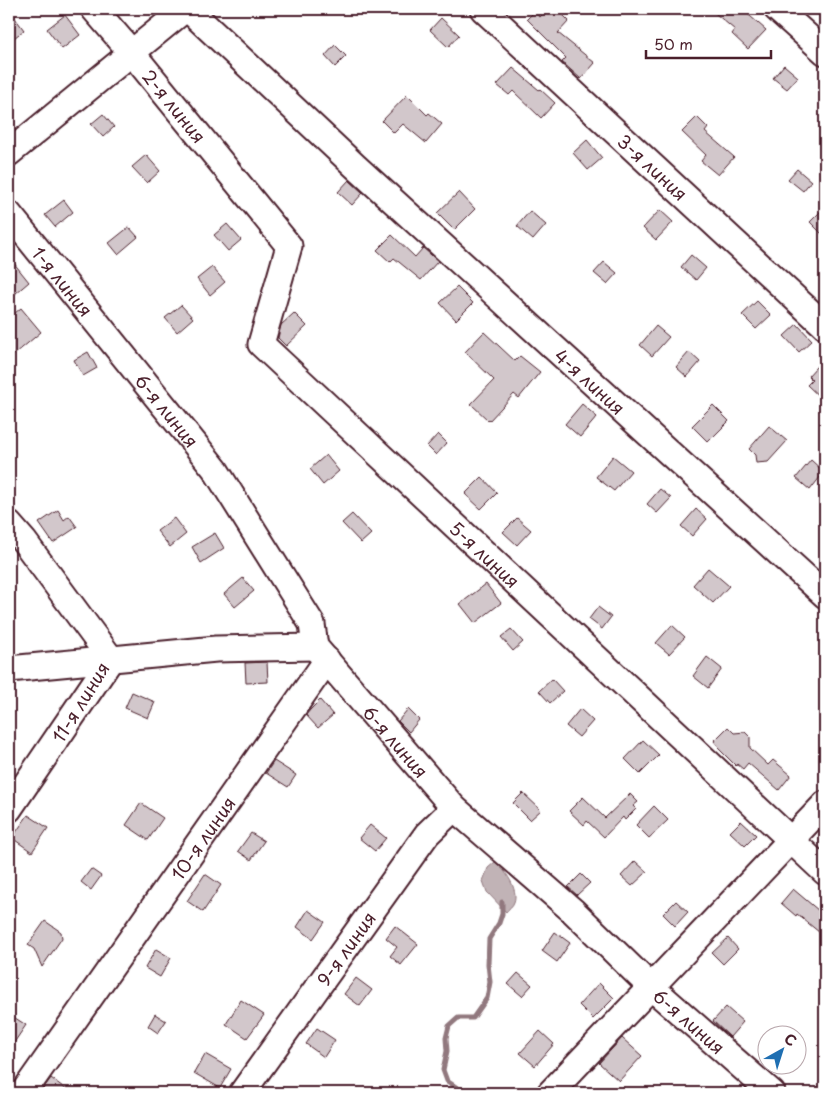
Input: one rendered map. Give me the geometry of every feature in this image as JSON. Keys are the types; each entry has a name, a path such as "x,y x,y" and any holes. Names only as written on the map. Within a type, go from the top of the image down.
{"street":[{"name":"2-я линия","path":"94,9 254,203"},
{"path":"9,153 186,9"},
{"name":"4-я линия","path":"186,9 825,595"},
{"name":"3-я линия","path":"483,9 825,326"},
{"path":"778,10 825,52"},
{"name":"5-я линия","path":"254,203 289,246 261,344 825,872"},
{"name":"1-я линия","path":"9,214 98,325"},
{"name":"6-я линия","path":"98,325 215,469 312,624 321,653 454,808 573,911 651,987 772,1093"},
{"name":"11-я линия","path":"9,524 24,541 110,660 9,809"},
{"path":"9,669 216,649 321,653"},
{"name":"10-я линия","path":"23,1093 79,1014 321,653"},
{"path":"550,1093 825,804"},
{"name":"9-я линия","path":"242,1093 427,834 454,808"}],"shaded area":[{"path":"495,862 507,875 515,892 513,903 506,912 487,892 483,881 488,868"}],"building":[{"path":"548,9 557,9 569,21 558,33 595,63 581,79 562,62 566,58 527,19 534,12 540,17"},
{"path":"710,9 742,9 766,30 748,49 732,34 735,30"},
{"path":"9,10 24,30 9,42"},
{"path":"65,15 80,35 62,49 47,29"},
{"path":"441,18 459,35 448,47 430,30"},
{"path":"335,45 346,56 335,67 325,56"},
{"path":"784,65 798,77 787,89 773,78"},
{"path":"513,68 555,103 541,118 513,91 509,95 497,85"},
{"path":"407,95 427,115 429,113 442,124 426,143 403,124 394,133 382,121"},
{"path":"103,114 114,127 103,137 91,124"},
{"path":"697,117 708,128 705,132 734,157 718,175 701,161 706,155 682,132"},
{"path":"587,140 602,158 588,170 573,153"},
{"path":"146,155 160,171 147,183 132,167"},
{"path":"797,169 811,181 803,191 788,179"},
{"path":"349,180 363,193 352,205 338,192"},
{"path":"459,192 475,209 454,230 437,213"},
{"path":"64,200 73,212 55,227 45,215"},
{"path":"825,207 825,237 810,222"},
{"path":"660,210 673,222 656,240 643,228"},
{"path":"530,211 546,225 533,240 517,226"},
{"path":"227,224 241,240 228,251 214,235"},
{"path":"129,227 138,237 118,254 109,243"},
{"path":"392,235 415,257 423,248 438,261 421,280 394,258 390,262 377,250"},
{"path":"691,255 706,268 696,280 681,267"},
{"path":"9,257 29,282 9,299"},
{"path":"604,262 617,273 607,284 594,273"},
{"path":"212,267 225,282 210,295 197,279"},
{"path":"457,287 473,303 456,320 440,303"},
{"path":"757,301 771,315 756,329 742,315"},
{"path":"181,305 193,318 177,332 165,318"},
{"path":"21,308 41,332 9,359 9,318"},
{"path":"294,313 307,326 286,346 278,338 281,325"},
{"path":"797,324 812,340 799,352 784,336"},
{"path":"656,326 669,337 652,356 640,345"},
{"path":"484,332 515,361 520,356 540,372 519,398 514,394 489,421 471,404 494,380 465,352"},
{"path":"88,352 97,368 83,376 74,360"},
{"path":"689,352 700,362 687,377 676,367"},
{"path":"825,357 825,402 807,385 812,380 808,376"},
{"path":"582,404 597,417 580,437 565,424"},
{"path":"713,405 729,421 708,442 692,426"},
{"path":"769,426 787,441 768,462 756,463 755,455 749,449"},
{"path":"438,434 447,443 436,455 427,446"},
{"path":"326,455 339,471 323,485 310,469"},
{"path":"613,456 631,471 614,491 596,477"},
{"path":"811,460 824,472 810,490 796,478"},
{"path":"482,477 497,493 481,509 465,494"},
{"path":"660,489 671,498 657,513 647,504"},
{"path":"696,509 707,519 692,536 681,526"},
{"path":"58,510 64,520 69,516 77,527 53,543 39,523"},
{"path":"352,514 371,534 361,543 342,523"},
{"path":"174,518 186,534 170,547 157,531"},
{"path":"517,518 531,530 517,545 503,532"},
{"path":"215,533 224,548 201,563 192,547"},
{"path":"708,568 729,586 713,603 693,585"},
{"path":"243,578 254,591 235,607 224,594"},
{"path":"486,584 501,603 475,623 460,604"},
{"path":"598,607 611,617 602,629 589,619"},
{"path":"672,625 685,637 669,654 656,643"},
{"path":"511,629 523,642 513,651 501,637"},
{"path":"707,657 722,669 708,688 693,676"},
{"path":"267,662 268,682 246,683 245,663"},
{"path":"552,679 563,691 550,703 539,691"},
{"path":"132,692 155,702 148,718 125,708"},
{"path":"320,700 333,715 318,728 306,715"},
{"path":"408,709 419,720 409,732 398,721"},
{"path":"580,709 593,721 579,737 566,726"},
{"path":"728,727 734,733 745,732 750,737 750,748 768,765 773,760 791,775 779,790 748,763 743,769 737,764 736,766 718,748 714,741"},
{"path":"643,740 659,755 640,774 625,759"},
{"path":"274,761 296,775 288,787 266,773"},
{"path":"523,793 541,810 530,820 513,803"},
{"path":"630,794 638,802 633,806 636,809 625,820 623,817 604,837 587,821 584,825 569,811 583,797 605,818"},
{"path":"141,803 163,818 148,840 126,825"},
{"path":"654,806 668,820 649,838 636,825"},
{"path":"28,815 48,828 32,852 12,838"},
{"path":"741,821 756,835 745,846 730,832"},
{"path":"370,825 386,838 375,851 359,838"},
{"path":"251,833 264,841 251,860 238,851"},
{"path":"635,861 647,872 632,886 621,876"},
{"path":"91,869 101,876 91,890 81,882"},
{"path":"205,874 221,885 203,912 187,901"},
{"path":"581,874 590,883 577,895 568,887"},
{"path":"793,889 825,916 825,937 781,903"},
{"path":"676,901 688,912 675,926 663,914"},
{"path":"308,910 325,922 313,939 297,927"},
{"path":"45,921 61,932 62,938 42,967 34,949 28,945"},
{"path":"395,926 418,944 401,965 390,956 397,947 386,938"},
{"path":"555,932 570,943 557,962 542,951"},
{"path":"728,938 738,949 723,964 712,953"},
{"path":"156,949 171,958 160,977 145,968"},
{"path":"518,973 532,985 522,996 508,984"},
{"path":"356,978 372,990 360,1006 344,994"},
{"path":"599,983 614,998 593,1019 579,1005"},
{"path":"241,1000 264,1015 247,1038 226,1024"},
{"path":"726,1007 743,1022 730,1037 713,1021"},
{"path":"9,1014 26,1025 9,1050"},
{"path":"155,1014 166,1021 158,1033 148,1026"},
{"path":"317,1028 335,1040 324,1057 306,1044"},
{"path":"540,1031 554,1044 535,1066 520,1053"},
{"path":"622,1038 642,1056 619,1081 599,1063"},
{"path":"205,1054 231,1069 220,1088 194,1073"},
{"path":"51,1078 71,1093 40,1093"}],"waterway":[{"path":"465,1093 447,1081 443,1070 447,1051 446,1038 449,1026 458,1018 473,1018 487,998 490,982 488,964 489,939 499,923 502,914 502,902"}]}
